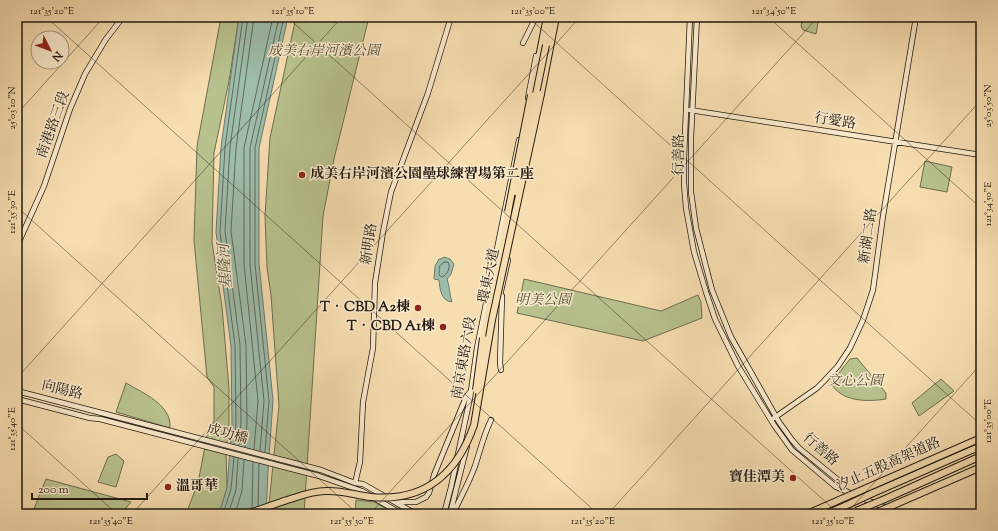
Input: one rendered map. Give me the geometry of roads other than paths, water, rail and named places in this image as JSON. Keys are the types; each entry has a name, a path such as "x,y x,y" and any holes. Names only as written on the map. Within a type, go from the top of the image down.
{"highway":[{"path":"508,212 516,192 553,17"},
{"name":"環東大道","path":"247,514 313,492 335,491 370,497 399,497 429,486 452,467 461,456 474,426 492,320 516,211 553,17"},
{"name":"環東大道","path":"247,514 312,492 335,491 369,497 401,496 419,489 438,478 450,466 463,448 469,433 483,338 508,212 553,17"},
{"path":"516,192 516,211"},
{"name":"汐止五股高架道路","path":"807,514 981,438"},
{"path":"826,514 981,446"},
{"path":"853,513 981,456"},
{"path":"873,514 981,467"}],"main road":[{"name":"南港路三段","path":"17,246 44,186 70,109 85,74 106,39 123,17"},
{"name":"新明路","path":"355,483 360,462 363,402 373,348 375,283 383,232 392,192 428,93 451,17"},
{"path":"523,42 536,17"},
{"name":"南京東路六段","path":"444,514 471,390 480,332 544,17"},
{"name":"南京東路六段","path":"451,514 472,422 480,378 502,290 534,139 553,17"},
{"name":"行善路","path":"690,17 684,183 686,208 694,252 706,292 718,326 738,366 785,442 792,450 836,487 844,490"},
{"name":"行善路","path":"697,17 691,137 691,192 692,206 700,247 712,290 725,324 749,371 776,417 792,440 816,463 842,484 844,490"},
{"name":"新湖二路","path":"771,420 817,388 838,366 850,348 863,320 873,290 883,216 916,17"},
{"name":"行愛路","path":"686,110 981,155"},
{"path":"520,136 534,139"},
{"path":"501,370 502,290"},
{"path":"395,502 416,502 426,497 429,493 434,475 466,397 471,390"},
{"name":"向陽路","path":"17,391 93,410 101,416"},
{"name":"向陽路","path":"17,399 90,418 101,416"},
{"name":"成功橋","path":"101,416 321,470 355,483 363,484 416,514"},
{"name":"成功橋","path":"101,416 319,476 367,493 402,514"},
{"path":"451,514 469,479 486,429 491,420"},
{"path":"844,490 900,514"}],"water":[{"name":"基隆河","path":"239,17 288,17 259,148 259,263 273,400 266,514 219,514 227,488 232,424 231,346 216,232 221,147"},
{"path":"444,257 450,259 454,264 451,274 447,279 452,302 443,297 439,280 434,279 435,266 439,259"}],"place":[{"name":"成美右岸河濱公園壘球練習場第二座","path":"302,175"},
{"name":"T．CBD A2棟","path":"418,308"},
{"name":"T．CBD A1棟","path":"443,327"},
{"name":"寶佳潭美","path":"793,478"},
{"name":"溫哥華","path":"168,487"}],"park label":[{"name":"成美右岸河濱公園","path":"324,52"},
{"name":"明美公園","path":"543,301"},
{"name":"文心公園","path":"855,382"}]}
